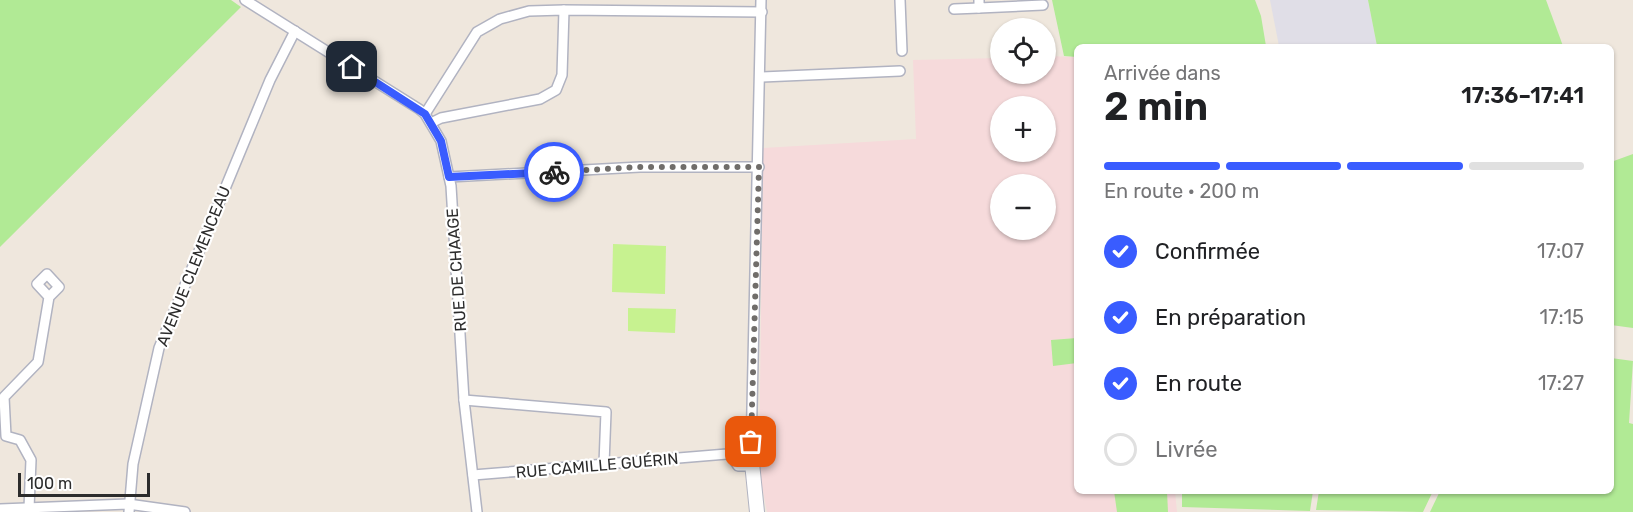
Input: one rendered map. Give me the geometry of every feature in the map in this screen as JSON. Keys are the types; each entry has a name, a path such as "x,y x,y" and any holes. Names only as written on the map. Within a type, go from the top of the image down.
{"street":[{"name":"RUE DE CHAAGE","path":"246,0 425,114 441,141 449,177 464,400 477,512"},
{"path":"757,512 744,459 750,438 759,167 761,0"},
{"path":"900,0 902,51"},
{"path":"954,9 979,4 1042,5"},
{"path":"425,114 482,27 516,14 564,10 762,12"},
{"path":"431,123 441,118 540,99 556,90 562,75 564,10"},
{"name":"AVENUE CLEMENCEAU","path":"129,508 133,465 159,348 270,80 295,31"},
{"path":"760,77 900,71"},
{"path":"449,177 640,167 759,167"},
{"path":"29,508 31,460 20,440 3,436 3,397 38,362 49,297"},
{"path":"464,400 606,412 604,464"},
{"name":"RUE CAMILLE GUÉRIN","path":"473,475 721,455 744,459"},
{"path":"0,508 129,508 184,512"}],"shaded area":[{"path":"1270,0 1368,0 1377,44 1279,44"},
{"path":"1056,56 1074,57 1074,494 1175,494 1177,512 767,512 759,471 763,148 916,139 913,60 990,58 990,84 1056,84"}],"green space":[{"path":"0,0 231,0 241,7 0,247"},
{"path":"1052,0 1255,0 1261,16 1266,44 1074,44 1074,57 1064,56"},
{"path":"1368,0 1546,0 1562,44 1377,44"},
{"path":"1633,154 1633,328 1614,325 1614,161"},
{"path":"613,244 666,246 665,294 612,292"},
{"path":"628,308 676,309 675,333 628,331"},
{"path":"1074,338 1074,363 1053,366 1051,340"},
{"path":"1614,358 1633,361 1629,423 1633,424 1633,512 1430,512 1439,494 1614,494"},
{"path":"1114,494 1167,494 1168,512 1117,512"},
{"path":"1182,494 1313,494 1310,511 1182,507"},
{"path":"1318,494 1432,494 1423,512 1316,510"}],"way so far":[{"path":"554,172 640,167 759,167 751,442"}],"route":[{"path":"352,67 425,114 441,141 449,177 554,172"}]}
